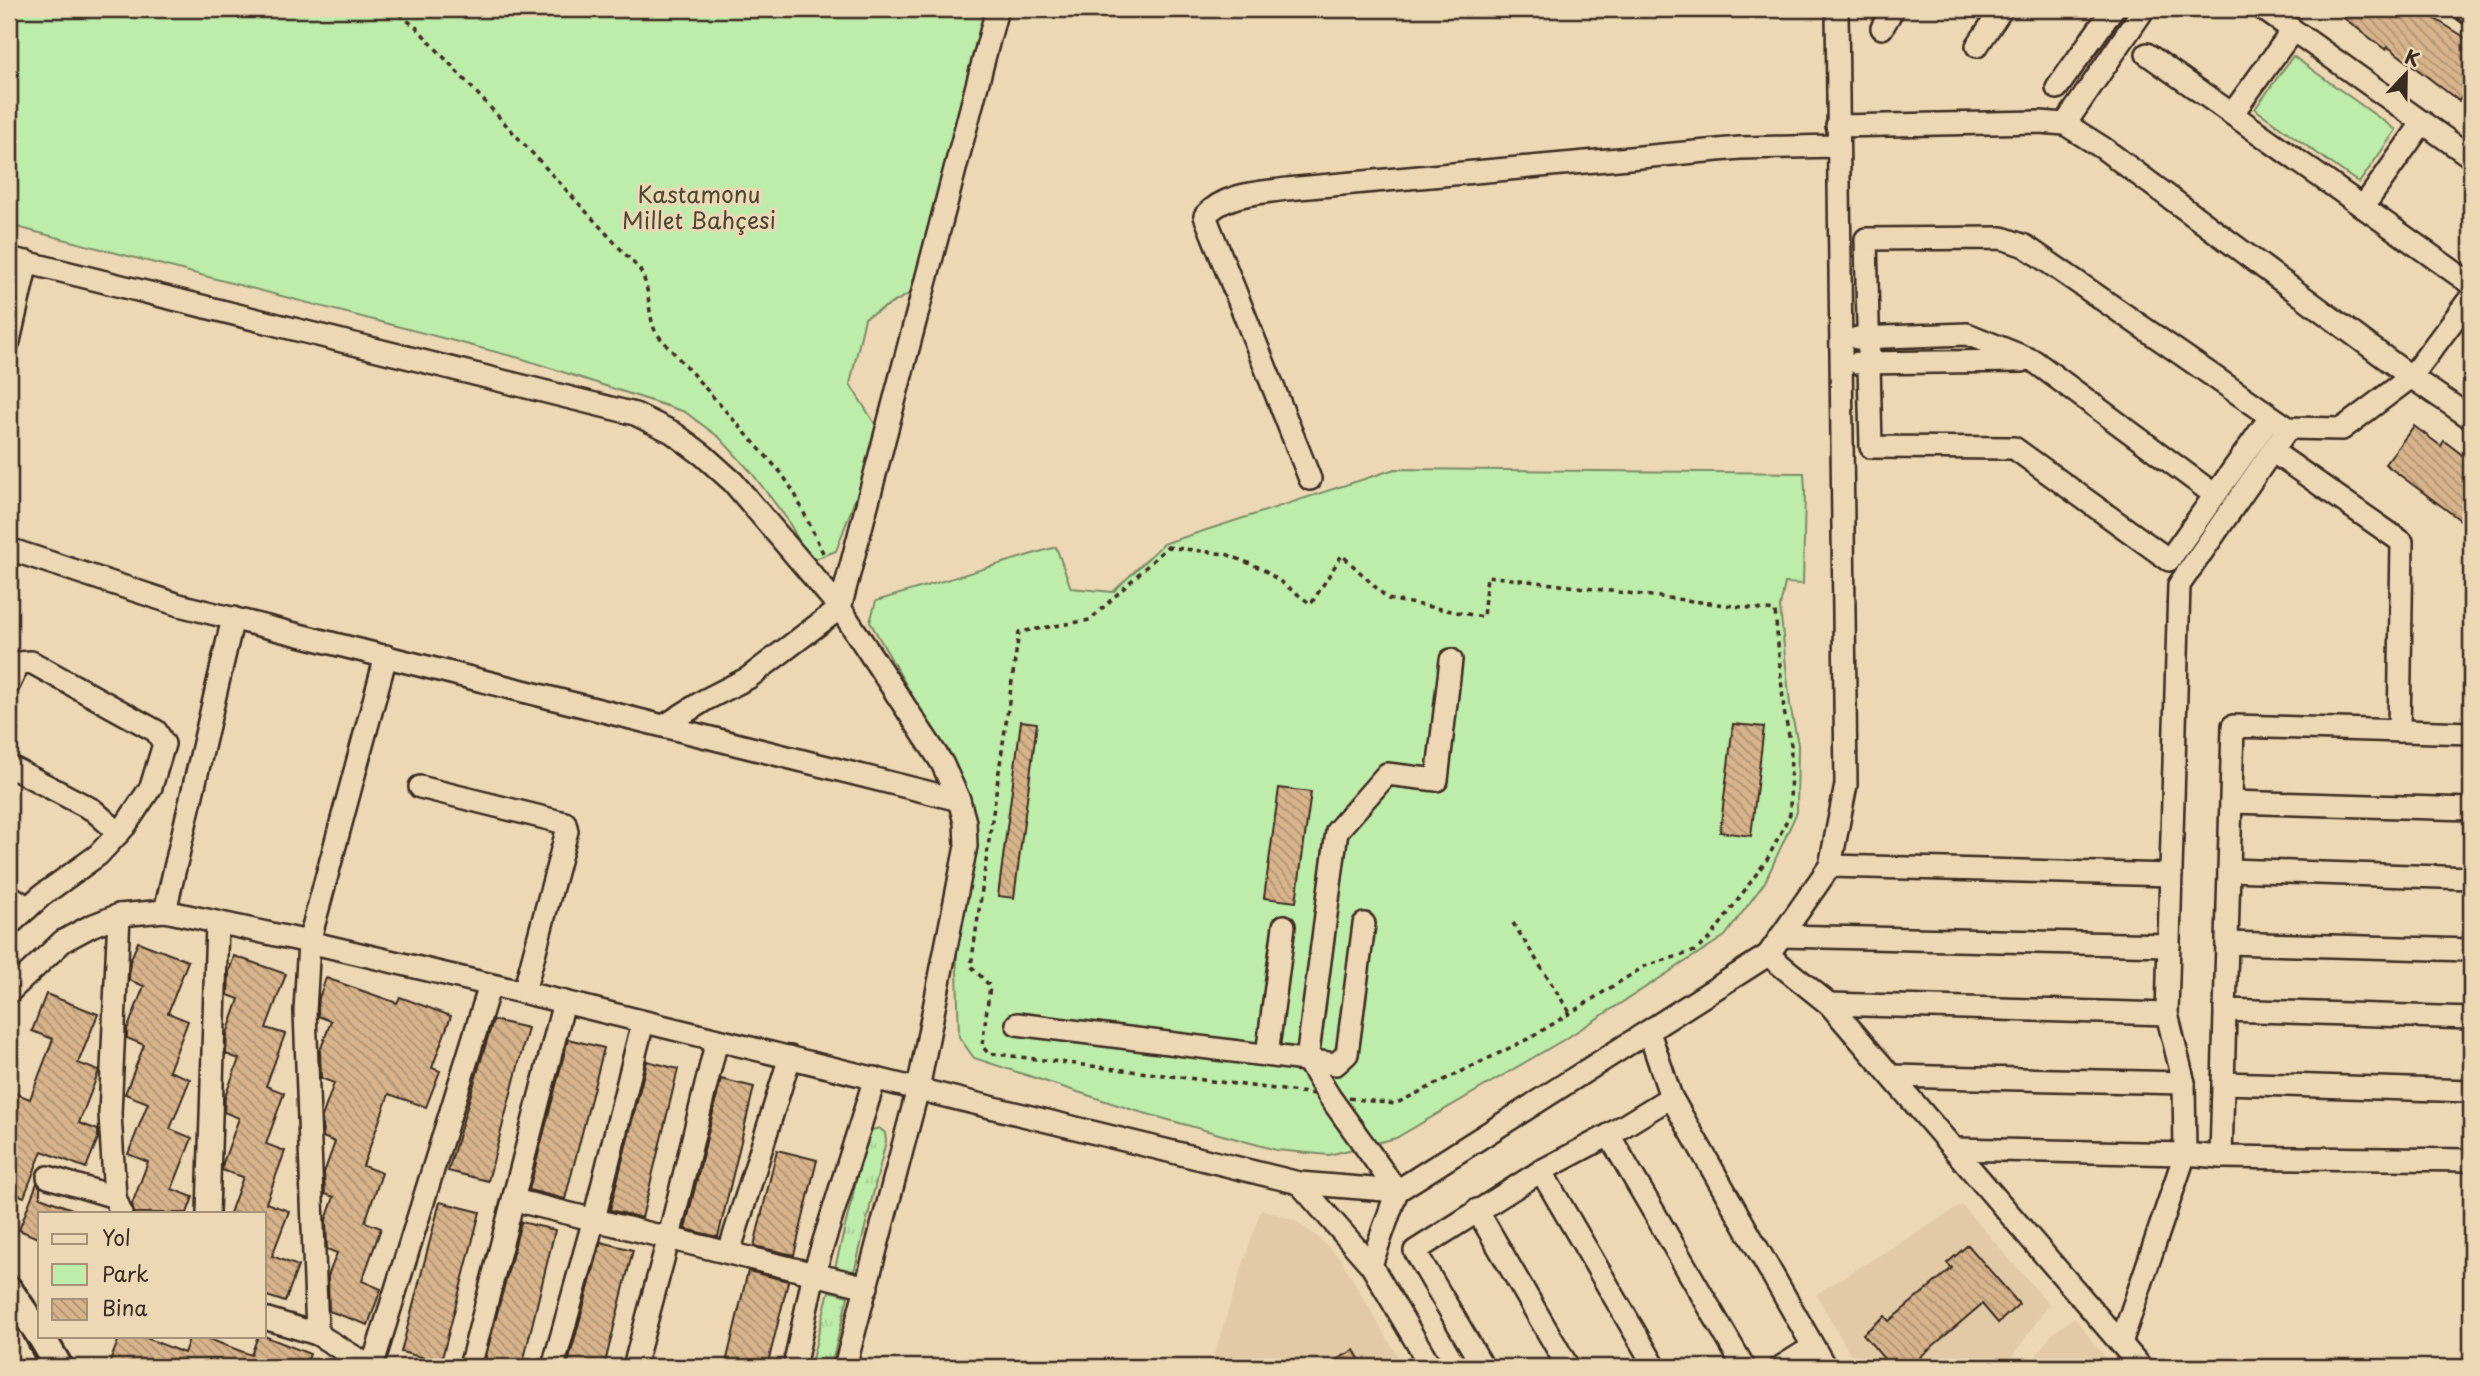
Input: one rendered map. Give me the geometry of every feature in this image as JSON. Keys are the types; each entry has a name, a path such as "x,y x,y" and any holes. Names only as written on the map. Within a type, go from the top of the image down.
{"main road":[{"path":"9,1290 38,1331"},
{"path":"43,1338 58,1367"},
{"path":"9,1340 23,1367"}],"street":[{"path":"664,726 705,700 748,678 840,608 997,9"},
{"path":"9,992 63,941 119,915 165,911 524,992 1299,1183 1396,1191 1768,955 1830,866 1846,785 1837,9"},
{"path":"1882,27 1894,9"},
{"path":"1978,46 2002,9"},
{"path":"2057,88 2113,9"},
{"path":"2065,124 2144,9"},
{"path":"2263,9 2471,157"},
{"path":"2232,114 2293,30"},
{"path":"2147,54 2471,284"},
{"path":"1310,479 1205,216 1216,204 1242,195 1301,188 1740,148 1837,136 2030,122 2065,124 2103,148 2411,377 2471,418"},
{"path":"2362,206 2423,122"},
{"path":"2279,422 2215,495 2169,561 2014,447 1871,447 1866,239 2002,238 2025,246 2279,422 2342,429 2411,377 2471,298"},
{"path":"9,341 18,260 635,414 672,432 733,482 840,608 942,762 959,800 965,822 965,846 918,1089 845,1367"},
{"path":"1840,340 1968,334 2034,362 2215,495"},
{"path":"1927,335 1928,361"},
{"path":"1840,366 1870,361 2034,362"},
{"path":"2121,1343 2185,1154 2184,1083 2167,1014 2179,585 2272,451 2279,422"},
{"path":"2272,451 2402,542 2399,731"},
{"path":"9,550 179,605 959,800"},
{"path":"165,911 233,618"},
{"path":"317,1334 305,1011 309,942 386,656"},
{"path":"1396,1191 1307,1060 1337,831 1387,774 1437,780 1451,660"},
{"path":"9,684 19,663 31,662 156,731 163,744 151,787 119,833 98,855 9,925"},
{"path":"2221,1157 2233,726 2471,733"},
{"path":"9,766 93,810 119,833"},
{"path":"420,787 565,824 567,831 524,992"},
{"path":"2231,802 2471,809"},
{"path":"1830,866 2171,875"},
{"path":"2229,870 2471,878"},
{"path":"9,895 28,908"},
{"path":"48,1177 118,1205 110,1114 119,915"},
{"path":"208,1212 217,923"},
{"path":"1017,1024 1336,1064 1347,1055 1364,924"},
{"path":"1267,1055 1284,926"},
{"path":"1781,936 2169,945"},
{"path":"2227,943 2471,950"},
{"path":"1768,955 1829,1004 2141,1367"},
{"path":"266,1319 317,1334 372,1367 490,985"},
{"path":"470,1367 564,1002"},
{"path":"1829,1004 2167,1014"},
{"path":"2225,1010 2471,1018"},
{"path":"553,1367 594,1219 643,1021"},
{"path":"1649,1032 1671,1097 1825,1367"},
{"path":"634,1367 717,1040"},
{"path":"729,1252 790,1058"},
{"path":"1892,1076 2184,1083"},
{"path":"794,1367 814,1273 875,1078"},
{"path":"2223,1083 2471,1091"},
{"path":"1483,1367 1415,1251 1541,1171 1609,1135 1671,1097"},
{"path":"1609,1135 1744,1367"},
{"path":"1955,1149 2221,1157 2471,1160"},
{"path":"1541,1171 1655,1367"},
{"path":"1299,1183 1371,1265 1431,1367"},
{"path":"1371,1265 1396,1191"},
{"path":"514,1200 867,1287"},
{"path":"1477,1210 1569,1367"},
{"path":"1781,1367 1813,1347"}],"path":[{"path":"391,9 415,26 640,270 648,287 650,320 656,333 782,474 795,494 825,559"},
{"path":"1513,923 1570,1013"}],"shaded area":[{"path":"1962,1205 2049,1304 2005,1367 1857,1367 1816,1294"},
{"path":"1261,1209 1296,1221 1340,1258 1404,1367 1210,1367"},
{"path":"2074,1317 2106,1358 2107,1367 2028,1367 2051,1335"}],"green space":[{"name":"Kastamonu Millet Bahçesi","path":"9,9 984,9 974,77 922,287 865,318 850,384 880,432 836,551 810,561 787,519 751,472 720,438 685,412 523,359 9,225"},
{"path":"2293,56 2396,130 2359,183 2255,109"},
{"path":"1395,469 1804,473 1803,584 1785,583 1780,607 1790,705 1798,744 1797,812 1765,882 1725,936 1570,1036 1396,1138 1329,1155 1276,1150 1133,1110 974,1058 959,1037 956,937 977,851 973,813 956,772 870,622 876,601 1056,547 1071,588 1113,592 1163,544"},
{"path":"879,1128 885,1133 886,1141 854,1273 835,1268 867,1136 872,1130"},
{"path":"829,1291 848,1296 831,1367 810,1367"}],"building":[{"path":"2332,9 2419,9 2471,41 2471,82 2459,101"},
{"path":"2414,426 2441,446 2444,441 2469,460 2465,467 2471,472 2471,528 2385,464"},
{"path":"1021,721 1037,723 1014,898 998,896"},
{"path":"1733,724 1764,727 1751,836 1720,832"},
{"path":"1279,788 1311,792 1296,902 1264,898"},
{"path":"138,942 188,961 168,1013 188,1021 169,1071 190,1079 170,1129 192,1138 172,1189 193,1197 187,1212 134,1212 132,1204 148,1162 128,1154 148,1103 125,1094 144,1045 127,1038 127,1030 144,986 129,980 130,961"},
{"path":"234,956 286,974 266,1028 285,1034 266,1086 284,1093 266,1144 285,1151 266,1203 289,1211 272,1256 298,1266 285,1302 266,1296 266,1212 264,1208 262,1212 230,1212 243,1177 222,1170 239,1118 224,1112 225,1097 239,1059 226,1054 227,1034 239,999 228,995 229,972"},
{"path":"326,978 397,1003 400,997 451,1016 432,1068 440,1071 426,1107 389,1094 363,1166 382,1173 365,1222 381,1228 362,1281 381,1289 368,1325 329,1311 328,1276 337,1253 327,1249 326,1220 334,1197 325,1194 324,1173 335,1142 323,1137 322,1117 334,1083 321,1078 320,1051 331,1021 318,1016 319,998"},
{"path":"46,994 98,1014 78,1063 99,1071 79,1123 98,1130 98,1138 86,1168 42,1151 24,1197 9,1191 9,1091 30,1099 53,1039 32,1031"},
{"path":"493,1020 528,1028 488,1181 448,1171"},
{"path":"568,1039 604,1048 565,1199 529,1190"},
{"path":"647,1061 678,1069 642,1218 610,1210"},
{"path":"721,1079 754,1087 718,1237 685,1229"},
{"path":"777,1150 817,1160 794,1255 754,1246"},
{"path":"37,1183 40,1197 80,1212 38,1212 38,1238 19,1230"},
{"path":"440,1202 480,1212 441,1362 401,1352"},
{"path":"521,1222 555,1230 522,1367 483,1367"},
{"path":"601,1242 633,1250 604,1367 567,1367"},
{"path":"1968,1245 2019,1304 1998,1323 1982,1304 1920,1357 1929,1367 1891,1367 1863,1334 1885,1316 1889,1321 1952,1268 1947,1263"},
{"path":"748,1271 788,1281 787,1286 767,1367 725,1367"},
{"path":"266,1337 310,1354 305,1367 108,1367 119,1338 146,1338 184,1353 189,1338 206,1338 251,1355 257,1338"},
{"path":"1354,1350 1364,1367 1323,1367"}]}
